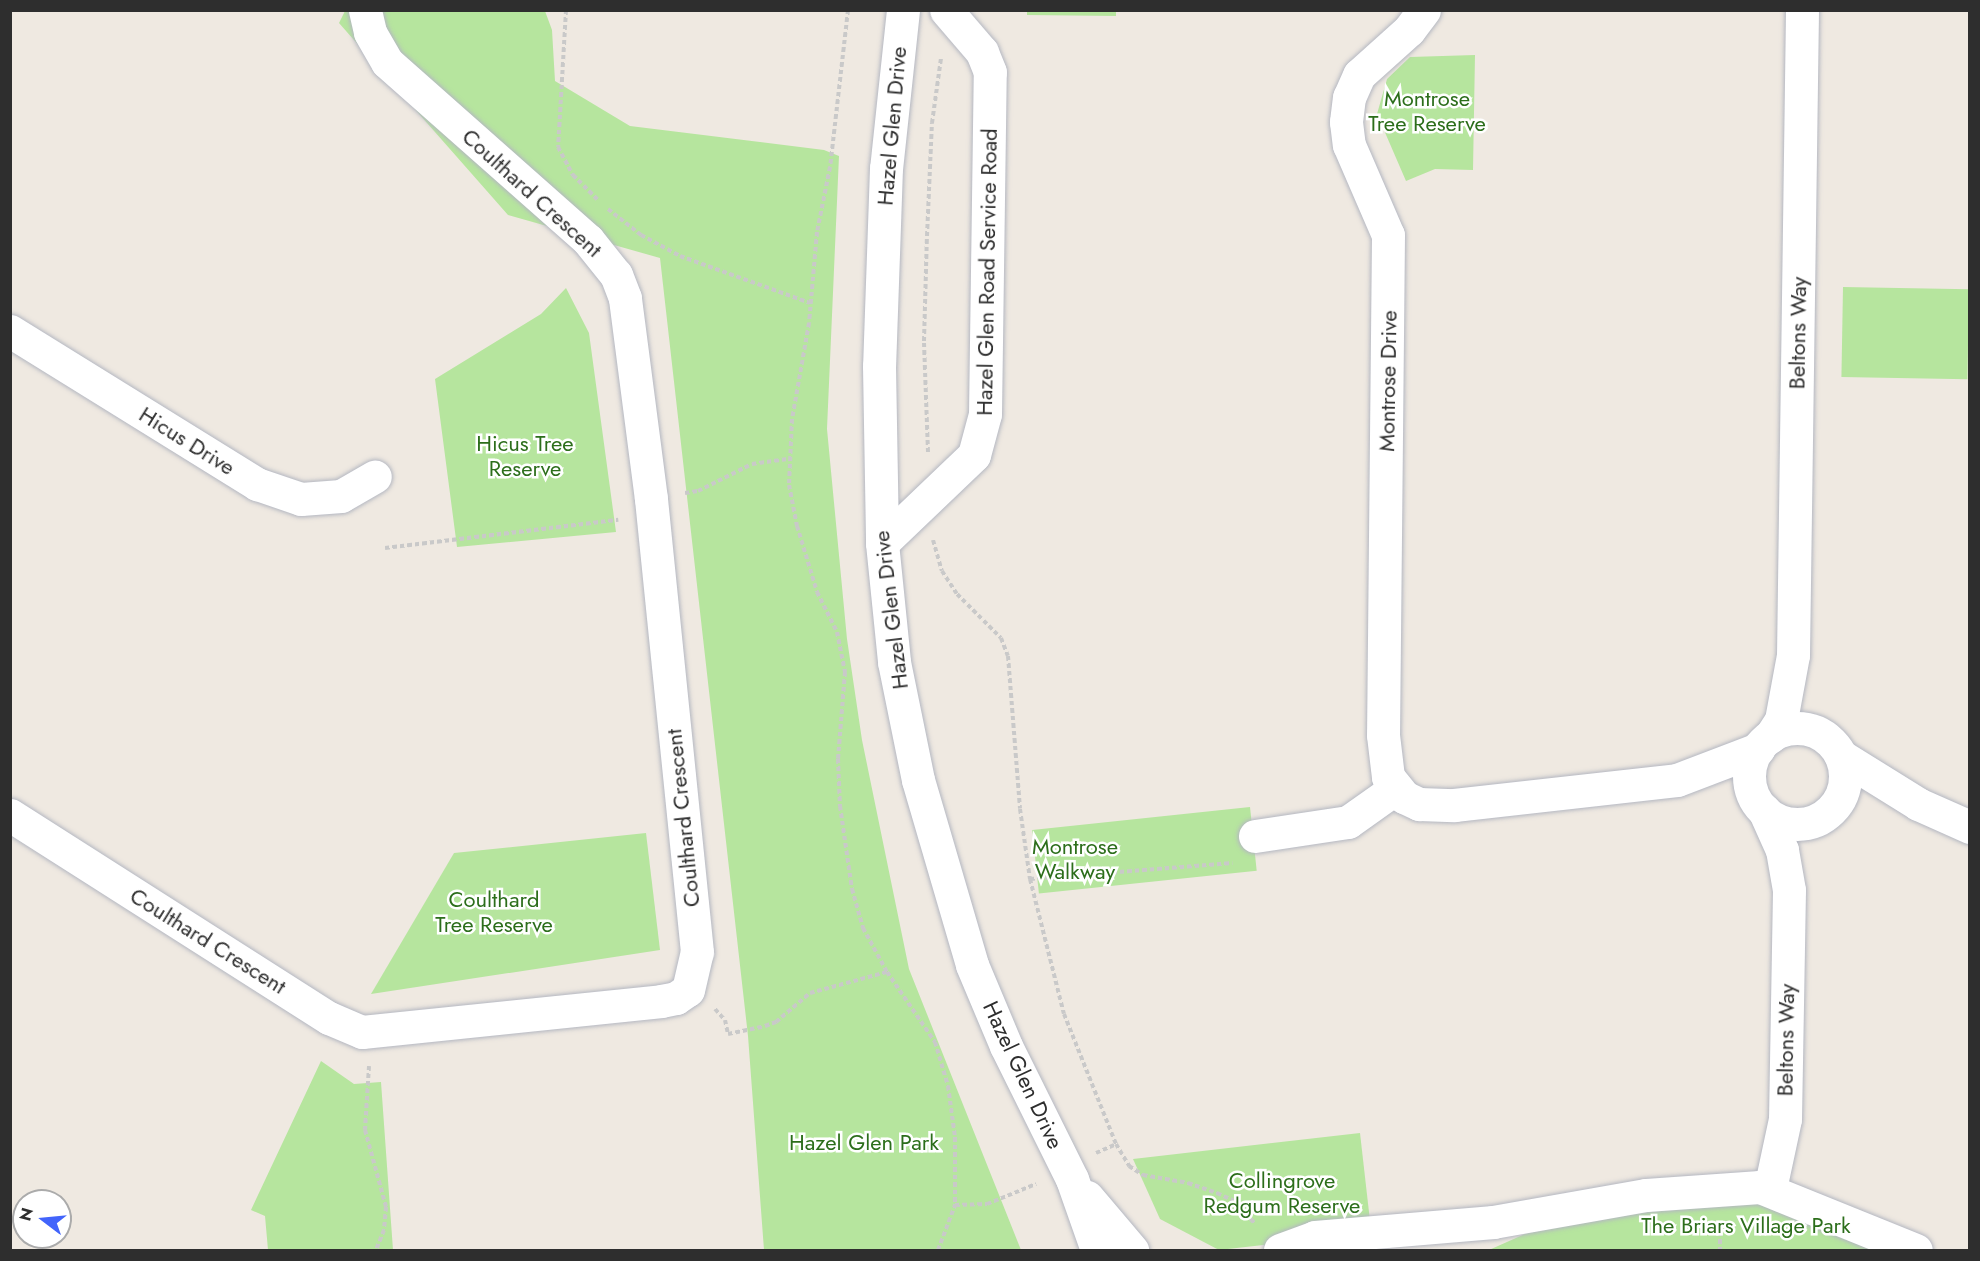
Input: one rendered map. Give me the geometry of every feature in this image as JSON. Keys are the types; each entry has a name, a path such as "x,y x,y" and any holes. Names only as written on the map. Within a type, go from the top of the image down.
{"street":[{"name":"Coulthard Crescent","path":"10,815 329,1018 362,1032 376,1033 661,1001 688,990 697,952 651,499 630,321 616,275 588,240 399,74 377,48 365,10"},
{"name":"Hazel Glen Drive","path":"903,10 886,168 882,264 882,543 894,662 918,780 943,874 972,965 1006,1046 1072,1179 1097,1251"},
{"name":"Montrose Drive","path":"1396,788 1385,765 1383,735 1389,236 1349,145 1346,122 1349,97 1359,75 1409,30 1424,10"},
{"name":"Beltons Way","path":"1764,743 1781,720 1793,655 1802,10"},
{"name":"Hazel Glen Road Service Road","path":"882,543 974,455 985,414 990,72 982,52 947,12"},
{"name":"Hicus Drive","path":"10,331 256,484 301,500 341,496 375,476"},
{"name":"Beltons Way","path":"1793,655 1813,717 1836,749"},
{"path":"1247,849 1348,822 1396,788 1404,797 1432,806 1677,780 1764,743 1782,731 1808,730 1918,804 1970,827"},
{"path":"1764,743 1750,781 1759,804 1774,819 1801,824 1832,808 1877,799 1918,804"},
{"path":"1832,808 1845,772 1836,749"},
{"path":"1677,780 1759,804"},
{"name":"Beltons Way","path":"1759,804 1782,850 1789,890 1785,1119 1770,1189"},
{"name":"Beltons Way","path":"1789,890 1807,845 1832,808"},
{"name":"Hazel Glen Drive","path":"1072,1179 1132,1251"},
{"path":"1280,1251 1315,1237 1493,1222 1646,1196 1720,1188 1770,1189 1916,1251"},
{"path":"1451,1251 1493,1222"}],"path":[{"path":"566,10 558,147 573,174 641,235 680,256 810,303"},
{"path":"848,10 788,459 797,526 817,592 837,632 845,672 838,759 840,806 852,889 863,928 887,972 935,1042 948,1086 955,1137 955,1205"},
{"path":"947,12 933,123 924,341 929,498 933,538 942,571 957,594 1002,638 1008,656 1020,809 1030,879 1064,1014 1116,1144"},
{"path":"385,548 623,519 621,502 698,491 752,464 788,459"},
{"path":"1030,879 1247,849"},
{"path":"688,990 719,1012 728,1034 776,1022 810,993 887,972"},
{"path":"376,1033 367,1071 365,1130 386,1207 384,1230 376,1251"}],"green space":[{"name":"Hazel Glen Park","path":"345,11 545,11 552,30 555,81 630,126 824,150 839,156 827,429 847,639 862,740 909,969 1021,1250 764,1250 748,1036 660,258 508,215 339,23"},
{"path":"1027,11 1116,11 1116,16 1027,15"},
{"name":"Montrose Tree Reserve","path":"1475,55 1473,170 1435,169 1406,181 1377,114 1387,79 1410,57"},
{"path":"1843,287 1969,289 1967,379 1841,377"},
{"name":"Hicus Tree Reserve","path":"566,288 589,333 616,532 457,547 435,379 541,314"},
{"name":"Montrose Walkway","path":"1250,807 1257,871 1039,894 1032,830"},
{"name":"Coulthard Tree Reserve","path":"646,833 660,950 371,994 454,853"},
{"path":"321,1061 354,1084 381,1082 393,1250 268,1250 265,1216 251,1210"},
{"name":"Collingrove Redgum Reserve","path":"1360,1133 1370,1221 1307,1240 1219,1250 1160,1219 1133,1159"},
{"name":"The Briars Village Park","path":"1759,1201 1876,1250 1489,1250 1552,1222"}]}
